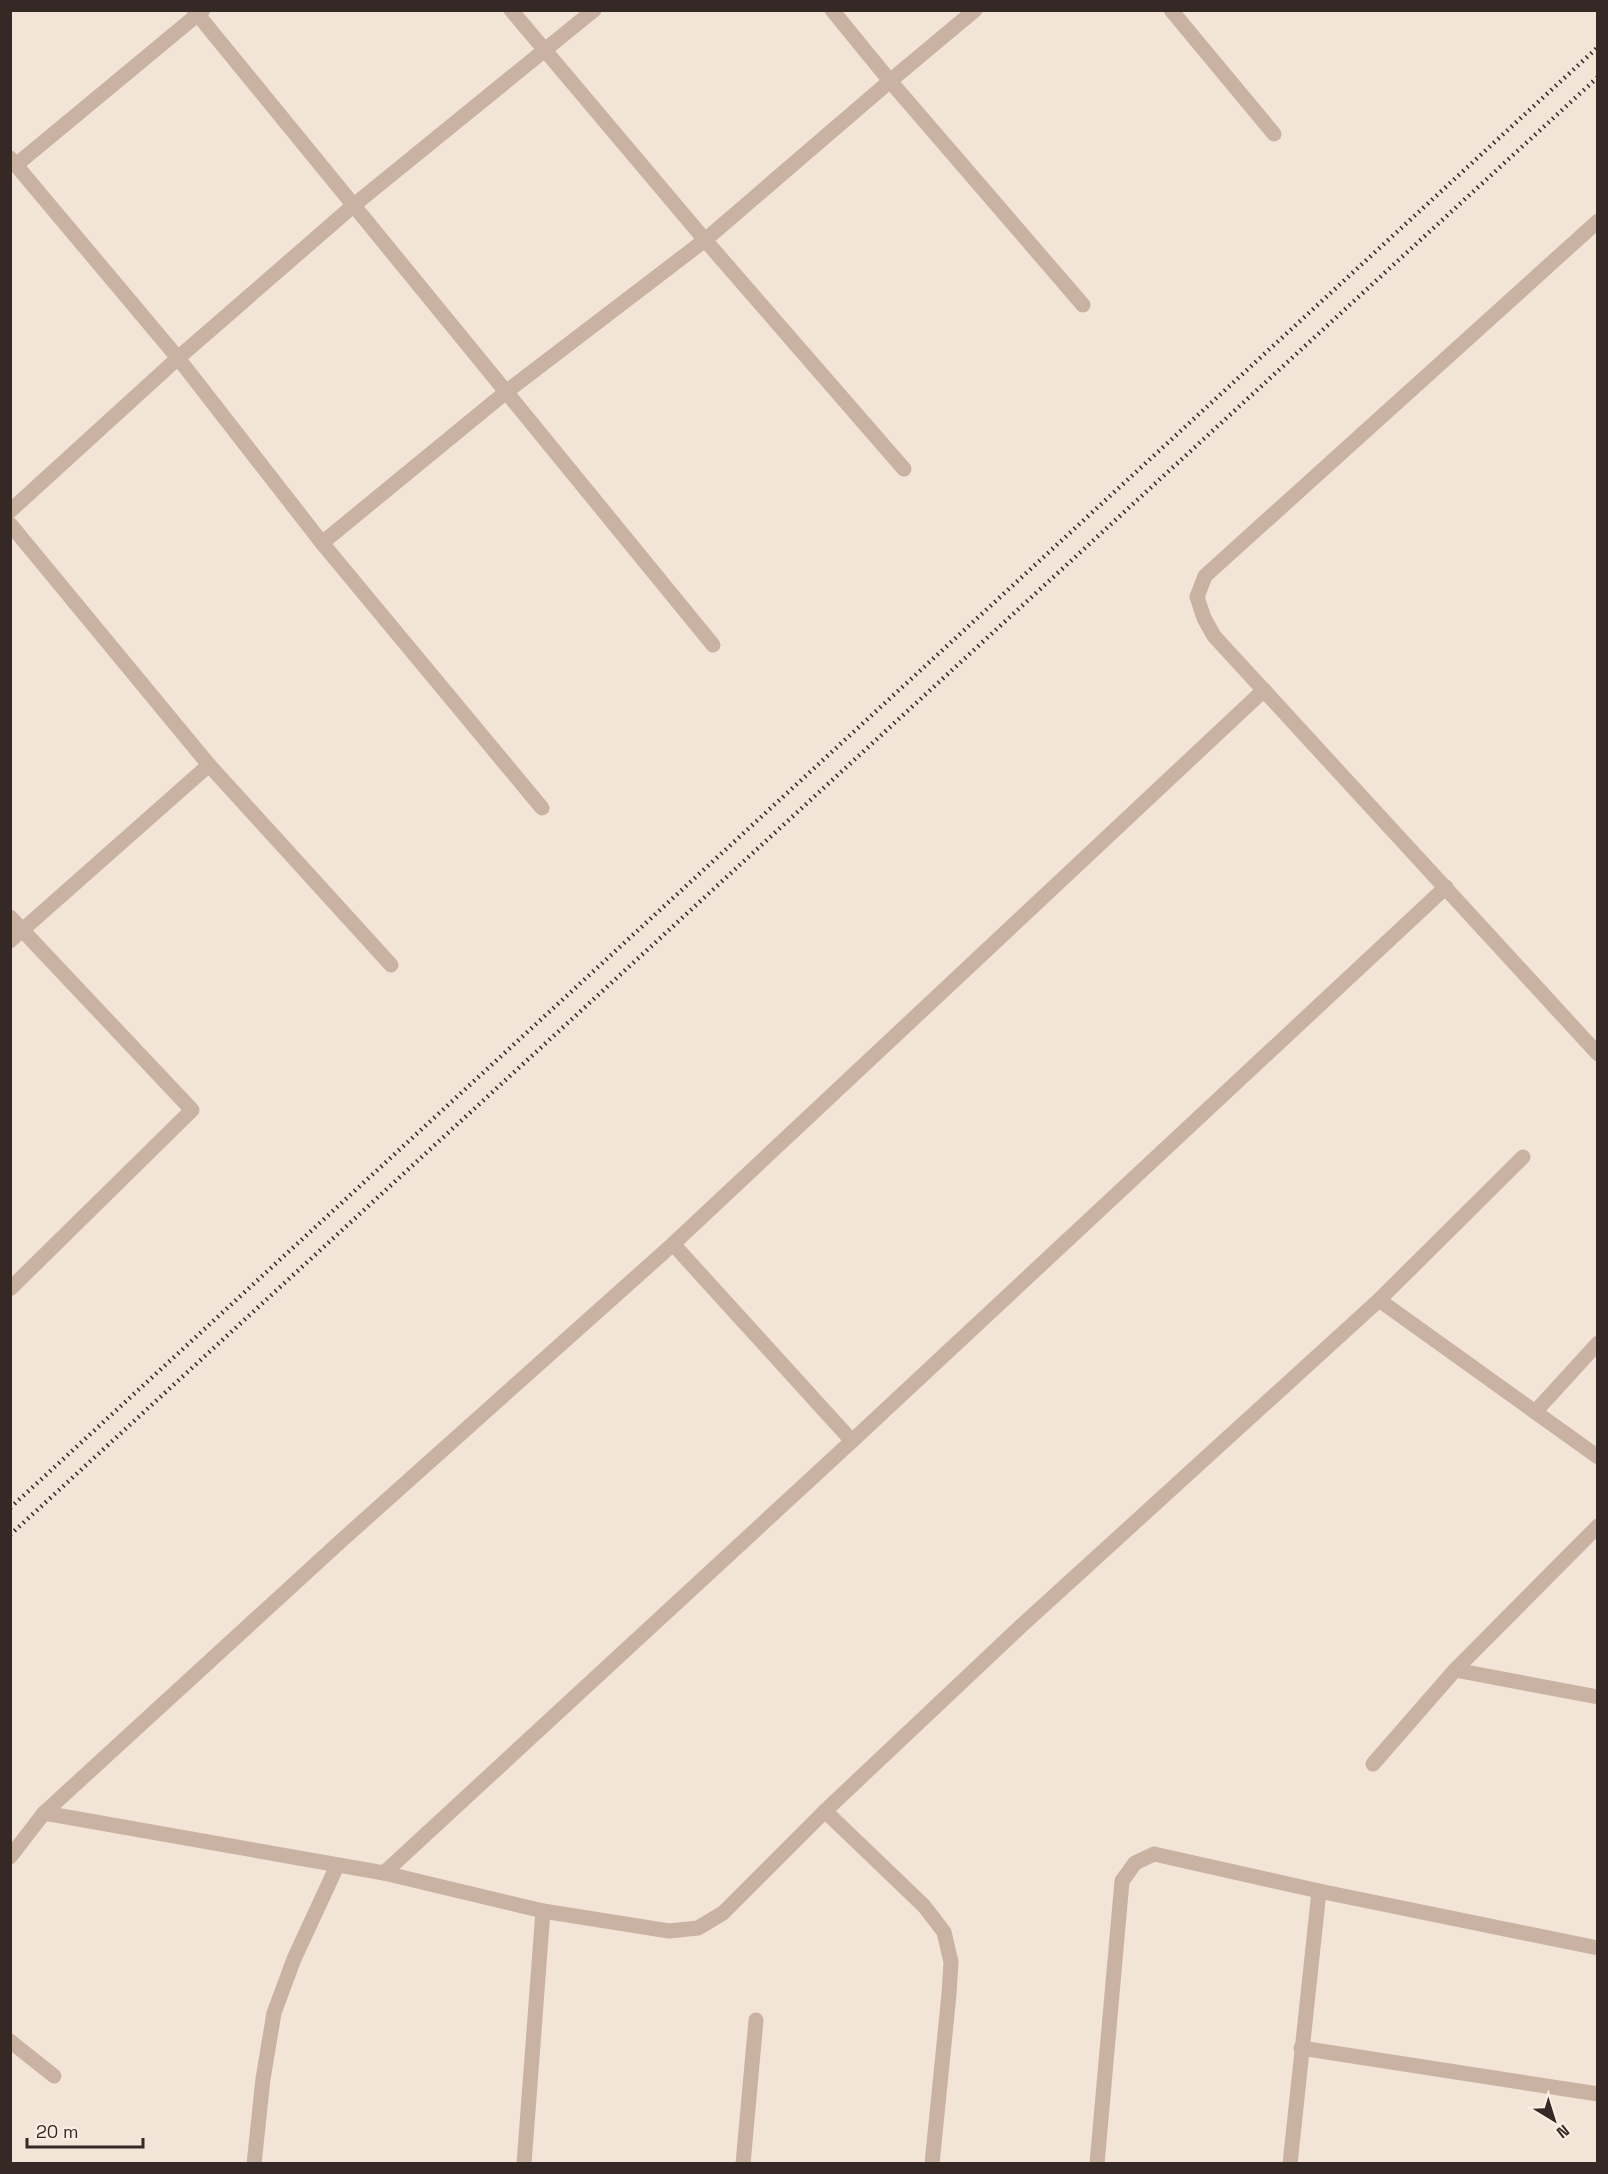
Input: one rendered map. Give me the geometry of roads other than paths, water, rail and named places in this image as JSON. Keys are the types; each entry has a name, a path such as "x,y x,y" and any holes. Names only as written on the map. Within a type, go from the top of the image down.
{"street":[{"path":"511,10 705,240 904,469"},
{"path":"10,511 178,358 354,205 594,10"},
{"path":"832,10 890,81 1083,305"},
{"path":"322,543 506,392 705,240 975,10"},
{"path":"1171,10 1274,134"},
{"path":"542,808 322,543 178,358 13,162 198,12 713,645"},
{"path":"1598,221 1205,576 1197,597 1204,618 1214,636 1598,1054"},
{"path":"10,524 209,765 391,965"},
{"path":"10,1857 44,1813 342,1540 673,1244 1264,690"},
{"path":"10,941 209,765"},
{"path":"384,1873 852,1441 1446,886"},
{"path":"10,917 192,1110 11,1288"},
{"path":"44,1813 384,1873 543,1911 669,1931 698,1929 723,1913 825,1811 1029,1619 1379,1300 1523,1157"},
{"path":"673,1244 852,1441"},
{"path":"1379,1300 1598,1457"},
{"path":"1534,1412 1598,1343"},
{"path":"1373,1764 1455,1670 1598,1526"},
{"path":"1455,1670 1598,1698"},
{"path":"825,1811 924,1906 944,1932 951,1962 950,1994 932,2163"},
{"path":"1097,2163 1122,1881 1135,1863 1154,1854 1318,1891 1598,1948"},
{"path":"254,2163 263,2079 274,2013 294,1959 337,1866"},
{"path":"1290,2163 1318,1891"},
{"path":"524,2163 543,1911"},
{"path":"743,2163 756,2020"},
{"path":"10,2041 54,2076"},
{"path":"1301,2048 1598,2094"}],"railway":[{"path":"10,1508 1598,47"},
{"path":"10,1535 1598,77"}]}
